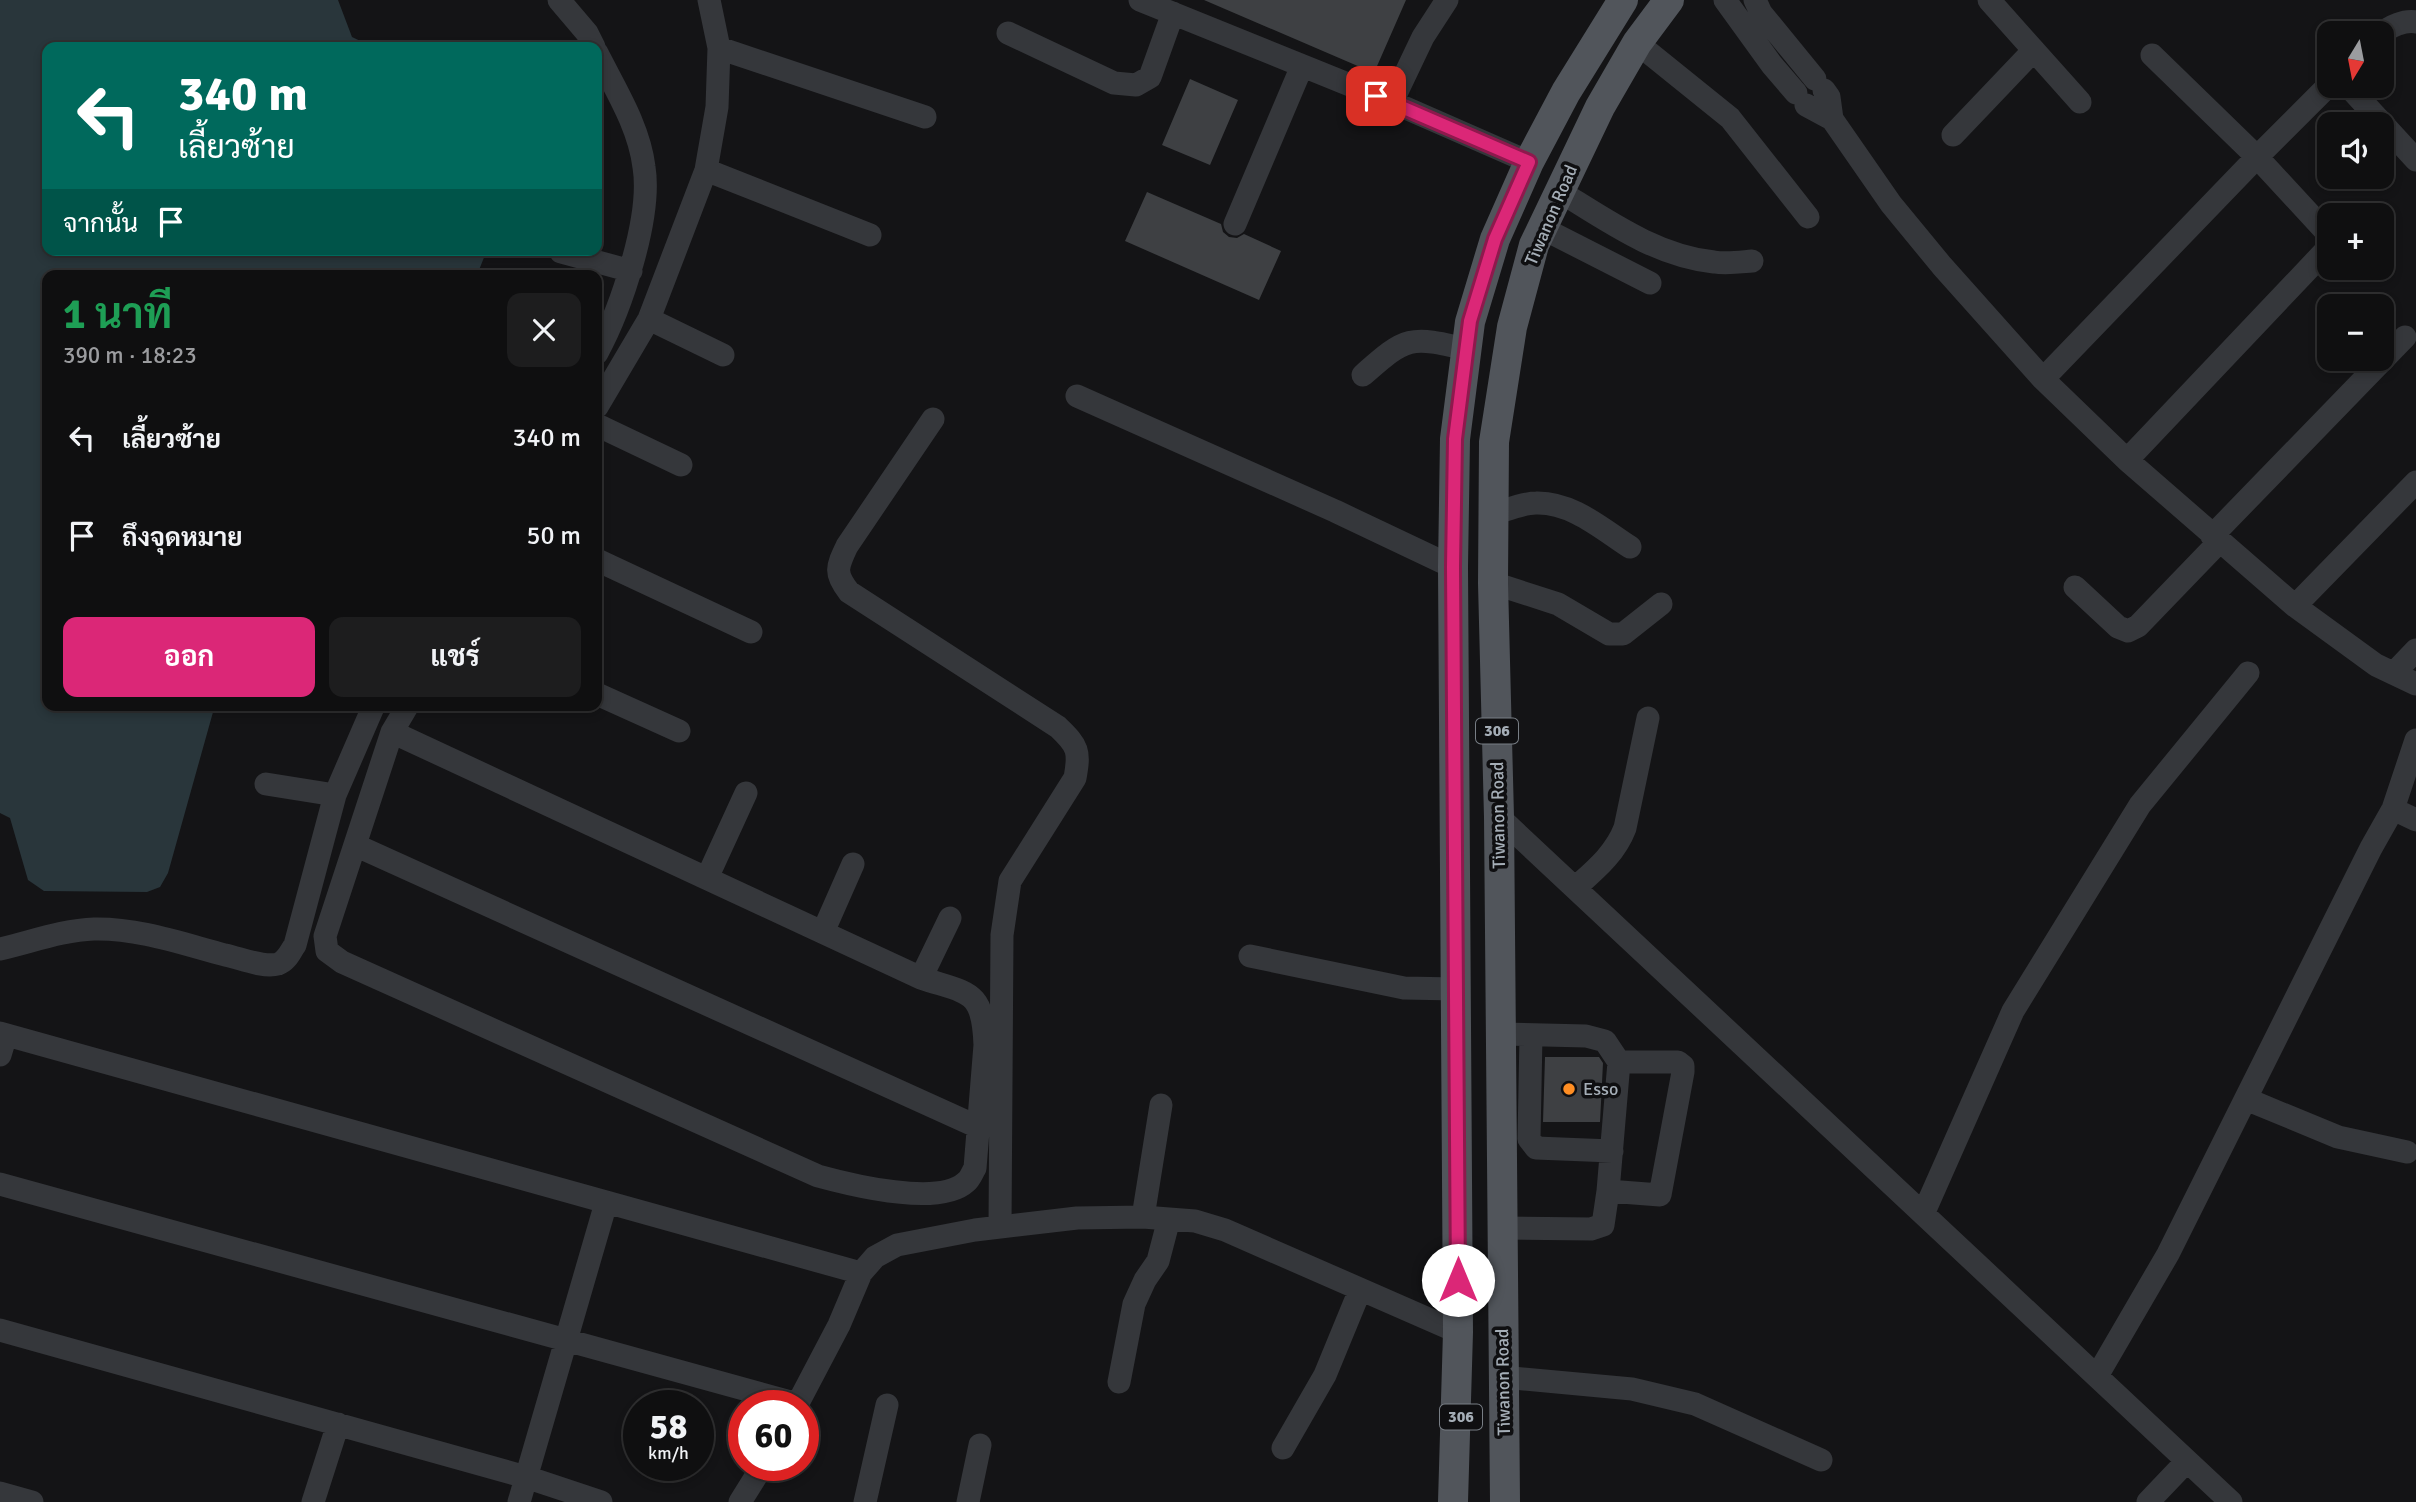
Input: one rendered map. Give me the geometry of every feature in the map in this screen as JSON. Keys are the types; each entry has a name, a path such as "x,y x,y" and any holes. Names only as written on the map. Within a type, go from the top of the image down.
{"main road":[{"name":"306","path":"1464,1502 1458,1332 1453,567 1455,439 1470,321 1495,239 1529,162 1566,92 1623,0"},
{"name":"Tiwanon Road","path":"1505,1502 1499,817 1493,583 1494,442 1512,327 1534,246 1600,107 1637,43 1670,0"},
{"name":"306","path":"1452,1502 1458,1332"}],"street":[{"path":"559,0 592,42"},
{"path":"602,399 649,319 706,170 717,107 719,48 709,0"},
{"path":"1140,0 1392,102 1529,162"},
{"path":"1392,102 1423,37 1447,0"},
{"path":"1724,0 1801,99 1832,119 1891,204 1942,266 2043,379 2127,460 2295,606 2376,665 2416,684"},
{"path":"1755,0 1761,13 1829,97 1832,119"},
{"path":"1989,0 2080,102"},
{"path":"1008,33 1114,83 1136,85 1150,77 1173,13"},
{"path":"2394,27 2410,21 2416,22"},
{"path":"1763,53 1782,39"},
{"path":"1637,43 1731,118 1808,217"},
{"path":"719,48 925,117"},
{"path":"1953,135 2033,51"},
{"path":"2152,55 2257,157 2317,222"},
{"path":"602,63 634,126 645,168 643,208 631,271 602,344"},
{"path":"1235,224 1302,66"},
{"path":"2043,379 2317,97"},
{"path":"2359,98 2416,160"},
{"path":"706,170 870,235"},
{"path":"1559,191 1655,247 1685,257 1717,263 1752,261"},
{"path":"1542,228 1650,283"},
{"path":"576,256 631,271"},
{"path":"2127,460 2317,260"},
{"path":"649,319 723,355"},
{"path":"2075,587 2118,627 2128,631 2138,626 2215,539 2405,337"},
{"path":"1363,375 1398,345 1418,340 1467,349"},
{"path":"1077,396 1322,505 1453,567"},
{"path":"933,419 846,546 838,565 839,579 849,592 1058,727 1074,743 1078,759 1074,778 1010,881 1004,911 1000,1227"},
{"path":"602,427 681,465"},
{"path":"2295,606 2416,482"},
{"path":"1493,514 1534,503 1555,504 1577,513 1630,547"},
{"path":"602,562 751,632"},
{"path":"1493,583 1558,604 1609,634 1622,634 1661,604"},
{"path":"2394,673 2416,650"},
{"path":"1924,1212 2013,1011 2140,804 2248,673"},
{"path":"602,696 679,731"},
{"path":"0,948 74,931 122,930 257,962 276,964 286,959 295,944 335,796 370,711"},
{"path":"392,732 921,978 968,993 980,1007 985,1045 975,1168 968,1181 954,1189 926,1193 858,1187 818,1176 379,979 342,962 327,951 325,936 392,732 404,711"},
{"path":"1575,888 1620,842 1648,718"},
{"path":"2097,1376 2168,1254 2393,809 2416,740"},
{"path":"266,784 335,796"},
{"path":"707,878 746,793"},
{"path":"2393,809 2416,820"},
{"path":"1499,817 2231,1502"},
{"path":"355,845 978,1126"},
{"path":"823,932 853,864"},
{"path":"921,978 950,918"},
{"path":"1250,956 1404,988 1456,989"},
{"path":"1500,1034 1586,1037 1605,1041 1619,1062 1603,1224 1598,1227 1501,1228"},
{"path":"1531,1035 1529,1139 1532,1145 1536,1148 1612,1151"},
{"path":"2,1041 861,1273"},
{"path":"1608,1191 1660,1195 1683,1072 1683,1066 1678,1062 1619,1062"},
{"path":"2246,1099 2326,1133 2407,1152"},
{"path":"1143,1217 1161,1105"},
{"path":"0,1184 743,1390"},
{"path":"519,1502 606,1203"},
{"path":"806,1390 839,1325 861,1273 875,1257 897,1245 1000,1227 1077,1218 1143,1217 1195,1221 1225,1230 1458,1332"},
{"path":"1119,1382 1134,1304 1158,1261 1169,1219"},
{"path":"1283,1448 1325,1376 1360,1290"},
{"path":"0,1330 526,1477 601,1502"},
{"path":"1502,1377 1632,1390 1695,1404 1821,1460"},
{"path":"865,1502 887,1405"},
{"path":"313,1502 338,1424"},
{"path":"968,1502 980,1445"},
{"path":"2148,1502 2187,1461"},
{"path":"740,1502 753,1481"},
{"path":"0,1493 32,1502"}],"shaded area":[{"path":"0,0 338,0 352,37 362,42 42,42 42,256 485,256 479,270 42,270 42,711 213,711 168,873 160,887 147,892 44,891 28,880 10,818 0,813"}],"building":[{"path":"1204,0 1406,0 1374,73"},
{"path":"1190,79 1238,100 1210,165 1162,145"},
{"path":"1147,192 1221,224 1223,232 1229,237 1237,238 1244,234 1281,251 1259,300 1125,241"},
{"name":"Esso","path":"1545,1057 1599,1057 1603,1063 1600,1122 1543,1122"}],"place":[{"name":"Esso","path":"1569,1089"}],"route":[{"path":"1376,96 1529,162 1495,239 1470,321 1455,439 1453,567 1458,1280"}]}
